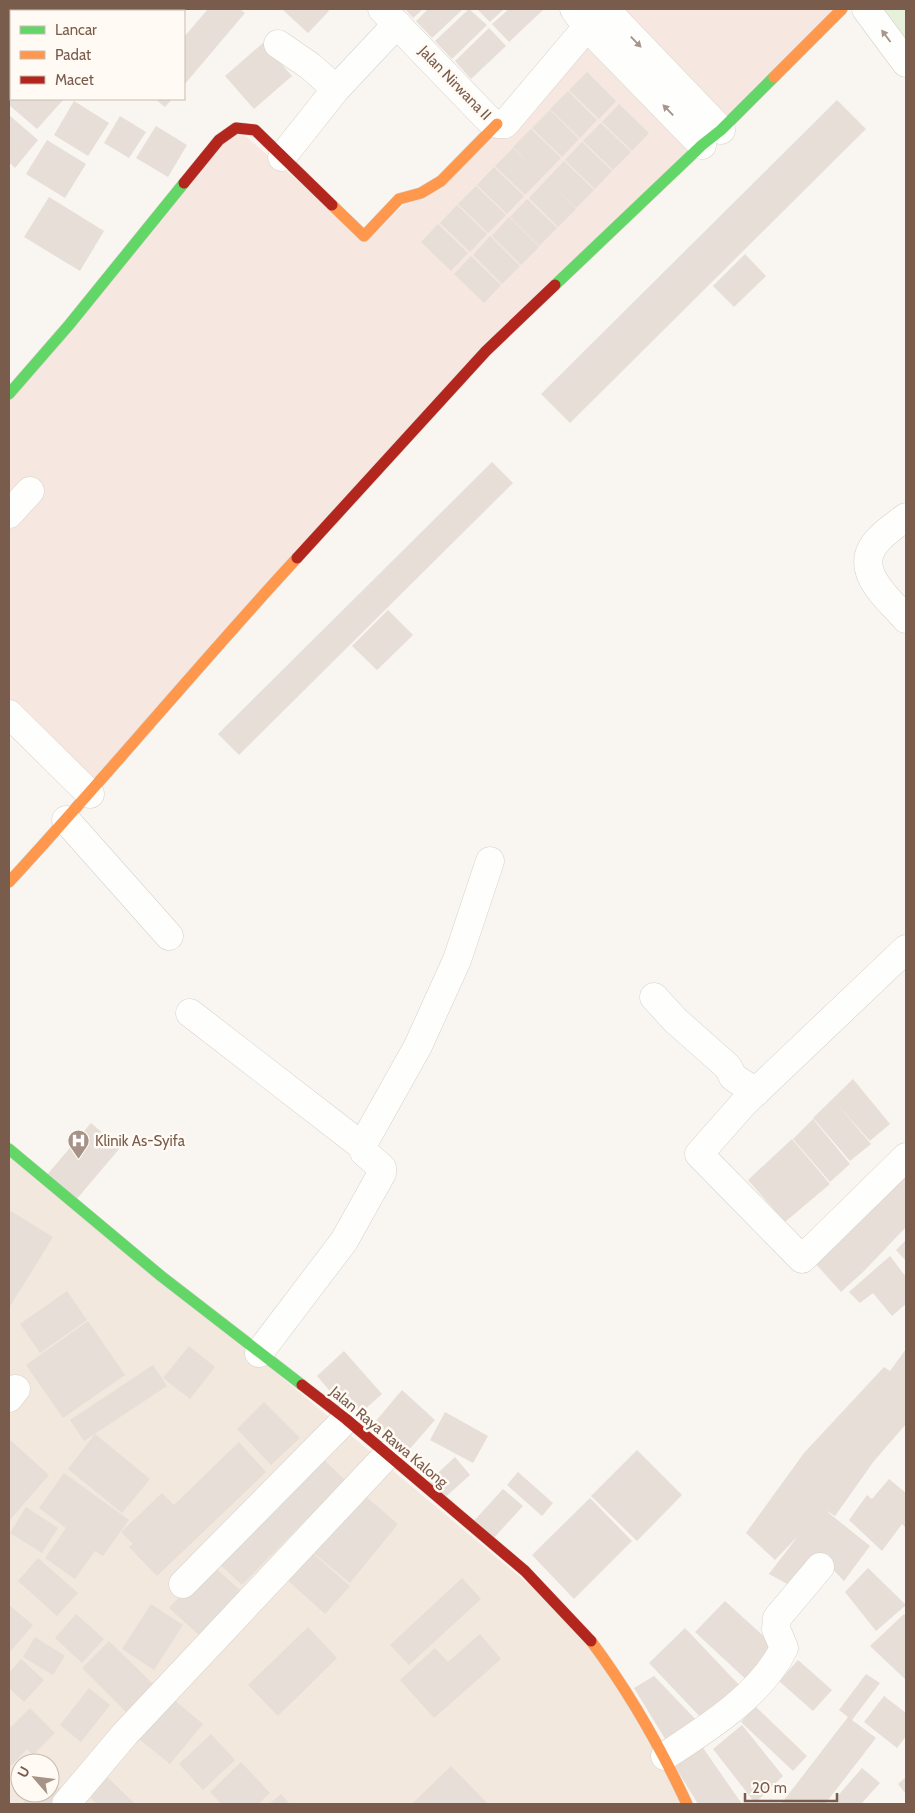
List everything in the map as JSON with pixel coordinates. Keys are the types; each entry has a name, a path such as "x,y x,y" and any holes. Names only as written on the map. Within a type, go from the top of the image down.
{"street":[{"path":"9,882 90,794 236,624 486,351 712,138 842,9"},
{"path":"866,9 906,63"},
{"path":"595,13 712,138"},
{"name":"Jalan Nirwana II","path":"389,16 489,120 497,124 505,124 595,13"},
{"path":"282,157 336,89 389,16"},
{"path":"278,44 336,89"},
{"path":"9,394 70,325 219,140 236,128 255,130 360,234 367,236 399,199 421,193 441,181 497,124"},
{"path":"9,514 30,491"},
{"path":"902,530 879,539 872,549 868,561 869,576 906,619"},
{"path":"9,714 90,794"},
{"path":"66,820 169,936"},
{"path":"362,1146 418,1046 457,960 490,861"},
{"path":"906,949 756,1092 699,1154 802,1259 906,1157"},
{"path":"654,997 675,1020 728,1067 734,1076 756,1092"},
{"path":"190,1012 362,1146 364,1152 382,1168 382,1173 344,1241 259,1353"},
{"name":"Jalan Raya Rawa Kalong","path":"9,1149 161,1276 346,1419 525,1571 582,1629 623,1684 665,1756 686,1804"},
{"path":"183,1584 346,1419"},
{"path":"66,1804 125,1734 387,1455"},
{"path":"665,1756 695,1736 749,1694 776,1664 784,1648 776,1629 777,1618 820,1567"}],"shaded area":[{"path":"607,9 842,9 721,130"},
{"path":"587,27 702,145 486,351 90,794 9,714 9,394 236,128 360,234 441,181"},
{"path":"9,1149 582,1629 687,1804 9,1804"}],"green space":[{"path":"866,9 906,9 906,63"}],"building":[{"path":"109,9 110,10 82,10"},
{"path":"115,9 175,10 116,10"},
{"path":"208,9 240,9 245,13 185,84 185,36"},
{"path":"284,9 327,9 329,11 308,33"},
{"path":"405,9 423,9 413,18"},
{"path":"428,9 463,9 432,38 416,21"},
{"path":"469,9 487,25 452,59 435,41"},
{"path":"477,9 504,9 490,22"},
{"path":"509,9 544,9 509,42 492,24"},
{"path":"489,28 506,46 471,79 455,61"},
{"path":"263,43 292,76 254,109 225,76"},
{"path":"587,72 616,101 599,119 569,90"},
{"path":"10,84 10,100 63,100 37,129 9,105"},
{"path":"568,91 597,120 580,138 550,109"},
{"path":"156,100 171,100 165,107"},
{"path":"837,100 866,129 570,423 541,394"},
{"path":"74,101 109,123 88,156 54,135"},
{"path":"619,104 649,133 632,151 602,122"},
{"path":"550,110 579,139 562,157 532,128"},
{"path":"9,115 38,140 15,168 9,162"},
{"path":"120,116 146,132 129,158 104,143"},
{"path":"601,123 631,152 613,170 583,141"},
{"path":"156,126 187,145 168,177 136,158"},
{"path":"531,129 561,158 525,195 495,166 513,148 537,171 513,147"},
{"path":"47,140 86,164 65,198 26,174"},
{"path":"582,142 612,171 595,189 565,160"},
{"path":"564,161 594,190 576,208 552,185 576,209 558,227 529,198"},
{"path":"494,167 524,196 507,214 477,185"},
{"path":"476,186 506,215 488,233 458,204"},
{"path":"49,197 104,231 80,271 24,237"},
{"path":"527,199 557,228 539,246 510,217"},
{"path":"457,205 487,234 470,252 440,223"},
{"path":"509,217 539,247 521,265 492,236"},
{"path":"438,224 468,253 451,271 421,242"},
{"path":"490,236 520,266 502,284 473,255"},
{"path":"745,254 766,276 734,307 713,286"},
{"path":"471,256 501,285 484,303 454,274"},
{"path":"492,462 513,483 239,755 218,734"},
{"path":"388,610 413,635 377,670 352,646"},
{"path":"853,1079 890,1124 870,1141 837,1104 871,1144 850,1161 813,1118"},
{"path":"813,1119 850,1164 830,1182 793,1139"},
{"path":"91,1123 120,1148 75,1201 46,1176"},
{"path":"792,1139 830,1184 785,1222 748,1180"},
{"path":"906,1176 906,1227 841,1292 814,1262"},
{"path":"9,1210 53,1237 9,1308"},
{"path":"906,1240 906,1261 896,1250"},
{"path":"890,1256 906,1277 906,1304 892,1316 873,1293 860,1303 849,1292"},
{"path":"67,1291 87,1320 40,1353 20,1324"},
{"path":"88,1321 125,1375 63,1418 26,1365"},
{"path":"189,1346 215,1367 190,1399 163,1378"},
{"path":"906,1349 906,1424 874,1461 835,1516 825,1510 870,1546 844,1581 822,1558 793,1587 769,1574 798,1536 775,1560 746,1533 804,1453 884,1367 890,1371"},
{"path":"344,1351 382,1394 354,1419 317,1376"},
{"path":"153,1365 167,1386 84,1441 70,1420"},
{"path":"402,1390 435,1420 408,1451 375,1422"},
{"path":"264,1402 300,1438 271,1465 237,1429"},
{"path":"445,1412 488,1436 473,1463 430,1440"},
{"path":"95,1434 150,1479 122,1513 68,1469"},
{"path":"9,1439 49,1475 9,1521"},
{"path":"239,1442 266,1472 157,1576 129,1547 133,1544 121,1532 162,1493 174,1505"},
{"path":"637,1450 682,1495 637,1541 591,1496"},
{"path":"317,1453 345,1480 242,1585 213,1558"},
{"path":"455,1457 470,1475 442,1500 427,1483"},
{"path":"518,1472 553,1503 542,1516 507,1485"},
{"path":"64,1473 129,1520 103,1556 95,1551 75,1579 45,1558 66,1528 39,1508"},
{"path":"889,1479 906,1493 906,1528 902,1524 882,1551 849,1520 867,1495 872,1499"},
{"path":"503,1489 523,1506 492,1540 472,1523"},
{"path":"358,1490 398,1524 350,1583 309,1549"},
{"path":"590,1498 632,1541 574,1599 532,1555"},
{"path":"26,1507 58,1528 42,1553 10,1533"},
{"path":"309,1550 350,1586 325,1614 284,1577"},
{"path":"38,1558 78,1593 57,1616 18,1581"},
{"path":"210,1563 241,1591 200,1636 169,1608"},
{"path":"868,1568 906,1605 876,1631 845,1592"},
{"path":"462,1578 481,1599 409,1665 390,1645"},
{"path":"725,1601 782,1653 752,1685 695,1632"},
{"path":"151,1604 183,1625 154,1670 122,1649"},
{"path":"9,1605 33,1625 10,1652 9,1651"},
{"path":"76,1614 104,1639 82,1663 55,1638"},
{"path":"904,1614 906,1616 906,1680 870,1646"},
{"path":"308,1627 337,1658 278,1716 248,1685"},
{"path":"685,1628 741,1687 705,1722 649,1663"},
{"path":"480,1634 501,1659 434,1718 400,1680 435,1648 448,1662"},
{"path":"35,1637 65,1656 53,1675 23,1657"},
{"path":"109,1641 153,1684 126,1712 82,1668"},
{"path":"21,1659 44,1680 24,1702 9,1688 9,1673"},
{"path":"798,1660 832,1690 813,1711 779,1681"},
{"path":"866,1674 880,1683 852,1720 876,1738 825,1804 781,1804 848,1717 839,1710"},
{"path":"654,1676 701,1725 667,1742 634,1688"},
{"path":"89,1688 110,1705 81,1742 60,1725"},
{"path":"167,1694 203,1724 170,1764 134,1735"},
{"path":"884,1696 906,1713 906,1736 897,1748 864,1722"},
{"path":"755,1706 807,1756 793,1771 741,1722"},
{"path":"30,1708 55,1733 35,1753 31,1753 27,1749 23,1753 10,1753 9,1768 9,1729"},
{"path":"742,1725 783,1776 755,1803 713,1749"},
{"path":"211,1734 235,1760 203,1790 179,1764"},
{"path":"701,1745 742,1804 698,1804 671,1760"},
{"path":"241,1762 270,1793 258,1804 222,1804 210,1792"},
{"path":"451,1766 488,1804 412,1804"},
{"path":"862,1768 880,1783 861,1804 840,1804 835,1799"},
{"path":"100,1770 135,1804 97,1804 81,1789"},
{"path":"906,1777 906,1794 898,1784"},
{"path":"60,1788 65,1792 60,1798"},
{"path":"281,1794 290,1804 269,1804"},
{"path":"23,1803 56,1803 55,1804"}],"traffic: fast":[{"path":"555,285 702,145 721,130 774,77"},
{"path":"9,394 69,325 184,183"},
{"path":"9,1149 161,1276 302,1385"}],"traffic: slow":[{"path":"774,77 842,9"},
{"path":"332,205 364,236 399,199 421,193 441,181 497,124"},
{"path":"9,882 297,558"},
{"path":"591,1641 643,1720 687,1804"}],"traffic: jam":[{"path":"184,183 219,140 236,128 255,130 332,205"},
{"path":"297,558 486,351 555,285"},
{"path":"302,1385 346,1419 525,1571 591,1641"}],"place":[{"name":"Klinik As-Syifa","path":"79,1160"}]}
